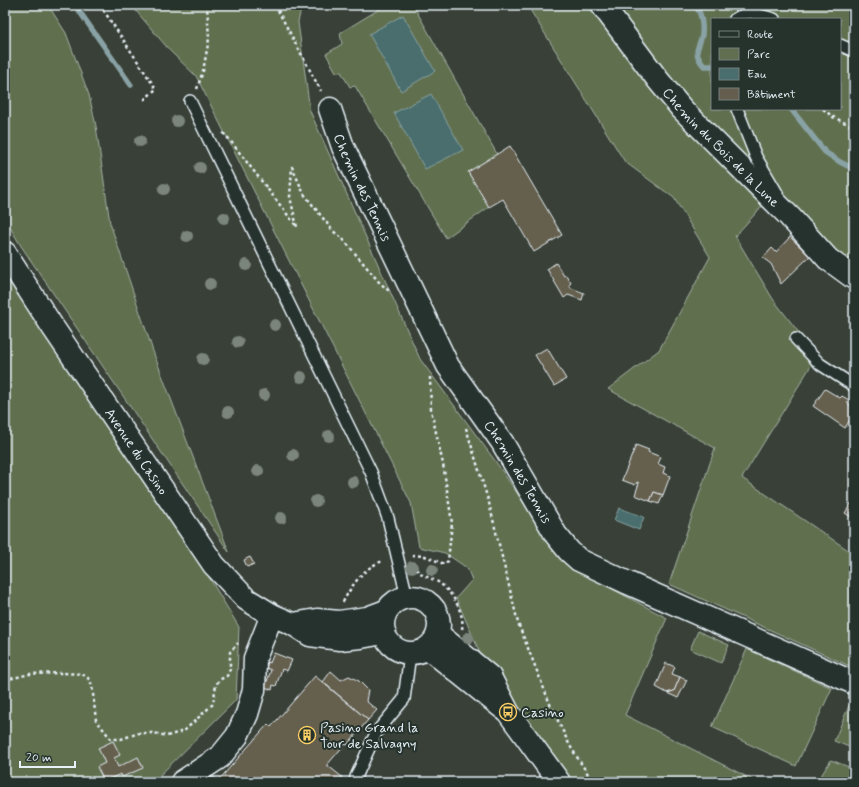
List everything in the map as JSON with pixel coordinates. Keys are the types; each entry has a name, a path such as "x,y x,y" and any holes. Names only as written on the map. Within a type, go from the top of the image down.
{"street":[{"name":"Chemin du Bois de la Lune","path":"602,5 658,80 682,109 790,217 828,259 854,278"},
{"name":"Chemin des Tennis","path":"330,109 343,146 448,366 502,442 556,535 569,551 579,560 628,583 854,683"},
{"name":"Avenue du Casino","path":"5,253 52,326 214,565 246,599 272,615 293,624 310,635 340,638 361,637 384,633"},
{"path":"293,624 317,620 339,622 367,618 386,611 395,602 407,597 415,597 423,599 435,610 439,626 425,645 401,652 387,641 384,633 382,626 386,611"},
{"path":"182,782 220,757 237,736 247,714 254,690 255,658 272,615"},
{"path":"425,645 490,677 508,712 558,780"}],"lane":[{"path":"737,18 749,12 770,18"},
{"path":"841,45 854,51"},
{"path":"191,103 371,472 388,518 401,578 407,597"},
{"path":"737,110 756,157 790,217"},
{"path":"796,339 820,364 854,386"},
{"path":"355,782 376,733 404,699 425,645"}],"path":[{"path":"100,5 156,89 145,99 146,103"},
{"path":"191,103 203,71 209,39 207,5"},
{"path":"275,5 330,109"},
{"path":"824,110 834,117 854,127"},
{"path":"218,129 229,139 297,227 290,197 292,167 304,194 333,231 343,239 379,282 390,292"},
{"path":"407,556 417,554 444,564 448,561 452,523 443,464 431,410"},
{"path":"466,427 488,503 518,623 550,704 570,746 593,782"},
{"path":"341,608 351,586 362,574 378,562 388,559"},
{"path":"415,567 419,572 439,583 451,595 460,610 463,626 462,634"},
{"path":"5,680 30,674 82,674 88,678 92,684 96,720 111,739 121,740 139,733 154,733 167,736 184,732 213,704 216,685 219,680 227,676 230,669 230,652 240,642"}],"green space":[{"path":"5,5 48,5 66,33 89,95 96,126 110,223 154,354 229,552 21,246 5,219"},
{"path":"131,5 302,5 298,22 310,111 420,359 496,462 565,564 667,618 625,715 757,782 571,782 483,660 456,598 472,580 467,568 445,553 419,547 411,503 196,76 171,52"},
{"path":"386,5 413,5 497,154 468,172 489,207 446,238 355,86 350,87 341,72 336,72 326,54 342,44 340,33"},
{"path":"527,5 854,5 854,268 835,255 777,190 735,236 773,299 817,356 742,478 854,554 854,668 669,584 715,448 608,389 659,350 710,257 674,198 625,162"},
{"path":"5,272 204,569 239,627 236,700 153,782 5,782"},
{"path":"698,631 729,645 721,663 690,649"},
{"path":"747,649 832,688 796,766 712,727"},
{"path":"854,694 854,749 834,741"},
{"path":"831,760 854,769 854,782 817,782"}],"water":[{"path":"403,15 435,71 401,91 369,34"},
{"path":"431,94 463,150 425,169 394,113"},
{"path":"619,508 644,517 639,530 614,520"}],"building":[{"path":"510,146 562,235 534,252 503,199 489,207 468,172"},
{"path":"790,237 810,256 781,284 771,264 763,258 772,248 776,252"},
{"path":"556,263 564,276 566,275 571,283 569,285 571,288 584,293 582,300 568,295 564,298 547,269"},
{"path":"547,348 566,379 554,386 535,355"},
{"path":"825,389 840,398 842,396 849,400 847,403 854,408 854,413 845,428 813,406"},
{"path":"636,445 661,457 658,464 665,467 663,473 670,476 663,495 654,492 650,501 635,495 639,483 637,482 635,485 622,480"},
{"path":"654,492 663,495 659,504 650,501"},
{"path":"854,499 854,519 845,513"},
{"path":"250,557 254,564 247,567 244,560"},
{"path":"274,653 292,660 287,671 282,669 276,686 273,685 272,690 265,687 271,670 266,668"},
{"path":"666,663 675,667 672,674 680,677 674,691 667,693 656,687"},
{"path":"331,671 341,680 349,676 359,681 368,690 366,701 377,710 368,720 323,682"},
{"name":"Pasino Grand la Tour de Salvagny","path":"315,676 368,720 347,745 345,744 327,765 342,777 338,782 205,782 211,775 218,781 268,724 271,727"},
{"path":"680,677 687,680 678,698 667,693 674,691"},
{"path":"113,741 120,755 114,758 118,767 138,757 143,768 122,777 121,774 104,781 97,767 105,763 98,748"}],"waterway":[{"path":"75,5 131,85"},
{"path":"694,5 699,11 702,23 702,35 697,51 698,55 704,66 711,66"},
{"path":"792,110 825,152 854,169"}],"place":[{"name":"Casino","path":"508,712"},
{"name":"Pasino Grand la Tour de Salvagny","path":"307,735"}]}
